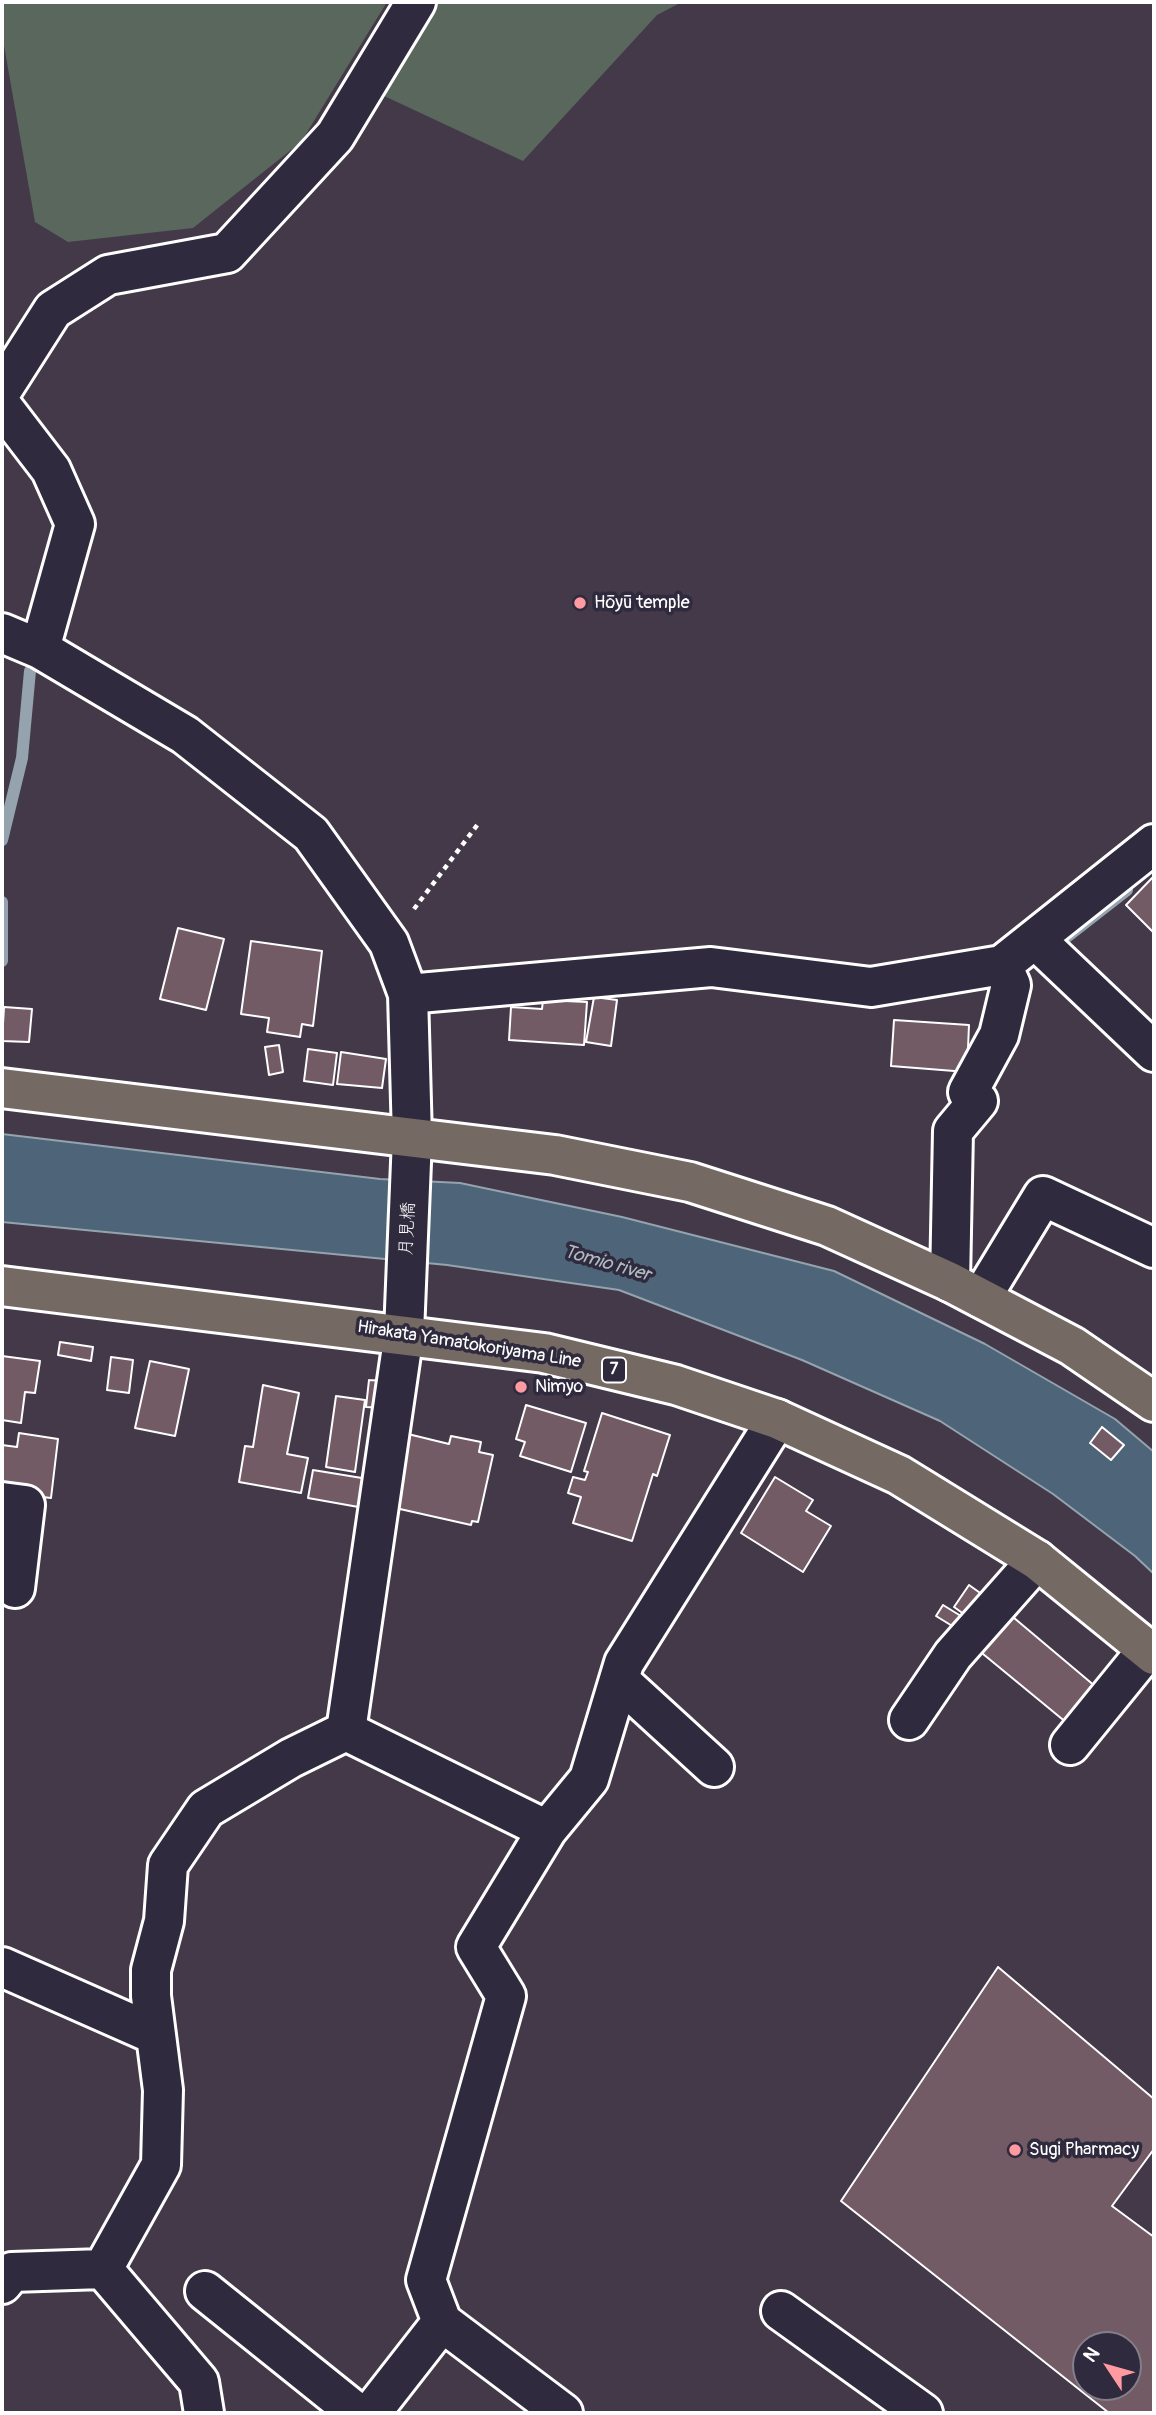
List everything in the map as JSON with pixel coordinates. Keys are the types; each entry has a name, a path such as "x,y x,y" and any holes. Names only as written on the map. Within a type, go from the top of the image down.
{"main road":[{"path":"2,1088 412,1148 555,1155 690,1182 827,1226 966,1290 1072,1346 1154,1402"},
{"name":"Hirakata Yamatokoriyama Line","path":"2,1286 404,1316 676,1385 777,1419 899,1475 1037,1560 1151,1652"}],"street":[{"path":"2,390 53,310 108,275 227,253 335,136 416,2"},
{"path":"2,406 51,470 75,524 40,649"},
{"name":"月見橋","path":"2,633 40,649 185,735 312,834 389,943 408,995 412,1148 404,1316 346,1731"},
{"path":"408,995 711,967 871,987 1002,965 1154,845"},
{"path":"1035,939 1154,1052"},
{"path":"966,1290 953,1131 978,1101 968,1092 999,1035 1011,985 1002,965"},
{"path":"966,1290 1043,1196 1154,1248"},
{"path":"563,2413 442,2322 426,2280 506,1996 477,1947 547,1830 589,1779 624,1663 777,1419"},
{"path":"2,1502 25,1505 15,1588"},
{"path":"909,1720 953,1655 967,1644 1037,1560"},
{"path":"1070,1745 1151,1652"},
{"path":"619,1680 714,1767"},
{"path":"103,2269 161,2165 163,2090 151,1970 164,1921 168,1866 206,1810 291,1758 346,1731 547,1830"},
{"path":"2,1967 156,2035"},
{"path":"2,2284 12,2272 103,2269"},
{"path":"103,2269 199,2382 204,2413"},
{"path":"205,2291 357,2413"},
{"path":"781,2311 923,2413"},
{"path":"371,2413 442,2322"}],"path":[{"path":"389,943 478,824"}],"green space":[{"path":"2,2 387,2 301,142 193,228 68,242 35,222 2,34"},
{"path":"434,2 682,2 657,15 523,161 380,94"}],"water":[{"name":"Tomio river","path":"2,1134 380,1179 460,1183 622,1217 834,1271 985,1344 1115,1419 1154,1452 1154,1574 1135,1556 1053,1494 940,1421 802,1360 619,1290 447,1265 2,1222"}],"building":[{"path":"1154,876 1154,933 1126,905"},
{"path":"178,928 224,939 206,1010 160,999"},
{"path":"251,941 322,951 313,1026 302,1024 300,1037 267,1032 269,1018 241,1014"},
{"path":"594,997 617,1000 611,1046 586,1042"},
{"path":"543,1000 587,1002 584,1045 509,1040 511,1007 542,1009"},
{"path":"4,1007 32,1009 29,1042 2,1041"},
{"path":"894,1020 969,1025 967,1072 891,1066"},
{"path":"279,1045 283,1072 269,1075 265,1047"},
{"path":"308,1049 337,1053 333,1085 304,1081"},
{"path":"341,1052 386,1059 382,1088 337,1084"},
{"path":"60,1342 93,1347 91,1361 58,1355"},
{"path":"2,1356 40,1361 35,1393 25,1392 21,1423 2,1420"},
{"path":"111,1357 133,1360 129,1393 107,1390"},
{"path":"150,1361 189,1369 175,1436 135,1428"},
{"path":"369,1380 386,1381 384,1408 366,1407"},
{"path":"263,1385 299,1393 287,1454 308,1458 301,1493 239,1482 245,1446 253,1447"},
{"path":"336,1396 365,1400 355,1472 326,1467"},
{"path":"526,1405 586,1423 571,1472 520,1456 525,1442 516,1439"},
{"path":"602,1413 670,1435 657,1476 653,1474 632,1541 573,1523 581,1497 568,1493 573,1477 585,1480 588,1472 584,1471"},
{"path":"1102,1427 1124,1445 1111,1460 1090,1443"},
{"path":"19,1433 58,1439 51,1498 2,1492 2,1445 17,1447"},
{"path":"408,1434 449,1444 451,1436 481,1442 479,1452 493,1455 478,1522 472,1521 471,1525 391,1507"},
{"path":"313,1470 368,1479 364,1508 308,1498"},
{"path":"775,1477 813,1500 806,1511 831,1526 803,1572 741,1533"},
{"path":"969,1585 983,1595 968,1617 954,1607"},
{"path":"943,1605 969,1621 962,1632 936,1616"},
{"path":"1007,1612 1102,1692 1073,1728 977,1649"},
{"name":"Sugi Pharmacy","path":"998,1967 1154,2099 1154,2413 1109,2413 1094,2401 1142,2401 1142,2331 1072,2331 1072,2384 841,2201"},
{"path":"1154,2149 1154,2237 1112,2206"}],"waterway":[{"path":"2,840 22,758 30,671"},
{"path":"1050,950 1127,890"},
{"path":"2,902 2,961"}],"place":[{"name":"Hōyū temple","path":"580,603"},
{"name":"Nimyo","path":"521,1387"},
{"name":"Sugi Pharmacy","path":"1015,2150"}]}
